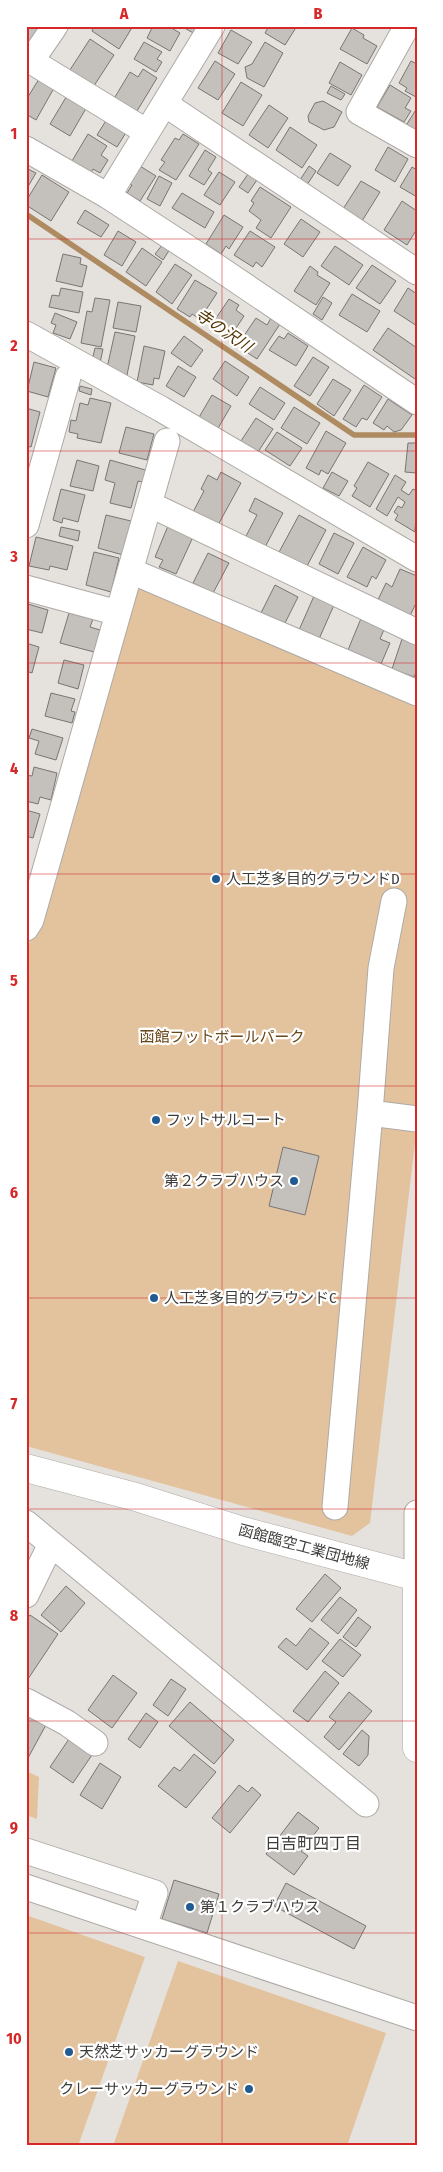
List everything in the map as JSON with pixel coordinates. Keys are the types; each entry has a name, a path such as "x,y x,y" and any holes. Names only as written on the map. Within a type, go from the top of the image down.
{"main road":[{"name":"函館臨空工業団地線","path":"26,1468 136,1498 243,1531 417,1577"},
{"path":"417,1577 417,1748"}],"street":[{"path":"55,26 28,60 147,132"},
{"path":"108,196 212,26"},
{"path":"406,26 359,112 417,145"},
{"path":"165,104 417,272"},
{"path":"26,149 108,196 417,402"},
{"path":"26,334 161,409 417,559"},
{"path":"26,525 68,377"},
{"path":"26,928 31,920 167,441"},
{"path":"149,504 417,632"},
{"path":"131,571 162,582 417,693"},
{"path":"26,588 118,613"},
{"path":"335,1507 381,968 394,901"},
{"path":"370,1113 417,1119"},
{"path":"417,1512 417,1577"},
{"path":"26,1523 366,1804"},
{"path":"26,1595 50,1544"},
{"path":"26,1701 66,1723 95,1743"},
{"path":"26,1850 155,1893 144,1926"},
{"path":"26,1887 417,2018"}],"green space":[{"name":"函館フットボールパーク","path":"139,580 417,700 417,1126 370,1523 352,1536 26,1446 26,949 39,924"},
{"path":"26,1771 39,1777 37,1819 26,1815"},
{"name":"天然芝サッカーグラウンド","path":"26,1915 145,1957 78,2146 26,2146"},
{"name":"クレーサッカーグラウンド","path":"178,1961 386,2033 347,2146 113,2146"}],"building":[{"path":"26,26 45,26 35,43 30,40 26,46"},
{"path":"94,26 133,26 119,49 92,31"},
{"path":"153,26 168,26 180,33 170,51 147,38"},
{"path":"181,26 199,26 195,34"},
{"path":"269,26 297,26 285,45 265,33"},
{"path":"352,28 364,35 363,38 377,46 367,64 340,49"},
{"path":"231,30 252,42 238,64 218,53"},
{"path":"90,39 114,55 90,92 66,76"},
{"path":"144,42 162,52 157,59 162,62 156,72 134,59"},
{"path":"265,42 283,53 264,87 247,78 245,67 252,64"},
{"path":"215,61 235,74 218,100 198,88"},
{"path":"411,61 417,64 416,97 405,91 407,88 399,83"},
{"path":"340,62 362,75 351,95 329,83"},
{"path":"143,69 157,78 134,116 112,102 130,72 138,77"},
{"path":"39,79 54,88 36,120 26,114 26,100"},
{"path":"241,82 262,95 243,126 222,113"},
{"path":"390,85 411,98 405,108 411,111 404,122 377,107"},
{"path":"331,86 345,94 341,100 327,93"},
{"path":"68,94 88,105 70,136 50,124"},
{"path":"323,101 342,112 334,127 324,130 309,122 308,116 315,103"},
{"path":"269,105 288,118 268,148 249,135"},
{"path":"417,108 417,134 405,127"},
{"path":"107,119 127,131 117,147 97,135"},
{"path":"290,127 317,145 302,168 276,150"},
{"path":"88,134 107,146 101,155 108,160 100,173 93,169 91,173 72,161"},
{"path":"183,134 199,144 176,180 159,170 165,162 161,160 175,138 179,140"},
{"path":"388,147 408,159 395,182 375,170"},
{"path":"205,150 216,157 208,170 212,173 204,185 189,176"},
{"path":"330,153 351,166 338,186 317,173"},
{"path":"140,166 156,176 140,201 127,193 132,185 129,184"},
{"path":"309,166 316,171 307,185 300,180"},
{"path":"412,167 417,170 417,197 400,187"},
{"path":"26,168 36,173 26,190"},
{"path":"219,172 235,182 220,205 204,195"},
{"path":"248,174 257,180 248,193 239,187"},
{"path":"42,175 69,192 51,221 26,205 26,201"},
{"path":"159,176 172,183 160,206 147,199"},
{"path":"361,181 380,192 362,221 343,209"},
{"path":"260,187 291,207 271,238 256,228 261,220 249,211 254,203 251,201"},
{"path":"182,193 214,212 205,228 172,208"},
{"path":"402,201 417,211 417,229 407,245 384,230"},
{"path":"85,210 109,225 101,237 77,223"},
{"path":"224,215 243,227 229,249 226,246 221,254 206,244"},
{"path":"301,219 320,232 303,257 284,244"},
{"path":"118,231 136,242 122,266 104,255"},
{"path":"250,231 275,247 262,267 256,262 253,267 234,255"},
{"path":"163,244 170,249 163,260 155,254"},
{"path":"335,246 363,265 349,285 321,266"},
{"path":"142,248 162,262 146,286 126,272"},
{"path":"63,254 81,258 80,264 87,266 82,287 56,281"},
{"path":"175,264 192,275 172,304 156,292"},
{"path":"372,265 396,281 380,304 356,288"},
{"path":"310,266 318,272 317,275 330,283 316,305 294,291"},
{"path":"195,280 217,293 200,319 192,314 190,317 177,309"},
{"path":"61,288 83,292 79,313 49,307 52,295 59,296"},
{"path":"408,288 417,294 417,326 394,311"},
{"path":"352,294 380,311 367,332 339,315"},
{"path":"323,297 332,303 322,320 313,314"},
{"path":"95,298 110,300 101,347 81,343 87,311 92,312"},
{"path":"229,299 239,305 236,310 244,316 229,339 210,327"},
{"path":"118,302 141,306 136,332 113,328"},
{"path":"55,313 77,322 70,339 53,333 56,325 51,323"},
{"path":"256,318 267,325 271,318 280,324 257,359 237,346"},
{"path":"388,328 417,348 417,376 415,379 373,350"},
{"path":"115,332 135,336 126,380 107,368"},
{"path":"288,333 308,346 296,366 269,350 279,336 284,339"},
{"path":"184,336 203,350 191,367 171,353"},
{"path":"144,346 165,351 159,379 154,378 153,385 137,382"},
{"path":"95,348 103,349 100,363 92,361"},
{"path":"313,357 329,367 310,396 294,386"},
{"path":"225,361 249,377 237,396 213,379"},
{"path":"34,362 56,368 48,397 27,391"},
{"path":"178,366 196,377 184,397 166,386"},
{"path":"333,379 351,390 334,416 317,404"},
{"path":"364,385 382,397 367,420 362,418 356,427 343,419"},
{"path":"80,386 92,389 91,395 79,391"},
{"path":"260,387 285,403 274,420 249,404"},
{"path":"212,395 231,406 217,430 198,419"},
{"path":"90,398 111,403 101,443 77,438 78,434 69,432 71,420 76,421 80,403 88,405"},
{"path":"388,399 412,415 401,430 394,432 387,426 384,430 373,423"},
{"path":"294,407 320,423 307,444 281,428"},
{"path":"26,408 40,412 31,447 26,446"},
{"path":"256,418 273,429 256,455 239,444"},
{"path":"126,427 154,434 147,460 119,453"},
{"path":"326,431 346,443 328,474 321,470 319,475 306,468"},
{"path":"277,432 302,448 290,466 265,450"},
{"path":"408,443 417,443 417,473 405,472"},
{"path":"77,460 99,466 93,491 70,486"},
{"path":"110,460 149,471 146,483 138,481 131,508 110,503 115,483 105,480"},
{"path":"368,462 389,474 370,507 352,496 357,488 354,486"},
{"path":"221,472 241,483 218,525 193,512 204,491 201,489 208,475 217,480"},
{"path":"332,472 348,481 339,496 323,488"},
{"path":"395,475 406,482 401,490 409,495 413,489 417,491 415,532 395,520 398,515 394,512 398,506 402,508 405,502 398,497 387,516 376,509"},
{"path":"61,489 85,495 78,522 63,518 62,523 53,520"},
{"path":"255,498 283,513 264,549 245,538 257,515 249,511"},
{"path":"106,515 131,521 123,555 98,548"},
{"path":"299,515 326,530 306,568 278,554"},
{"path":"168,526 193,537 176,574 159,567 163,560 155,557"},
{"path":"61,527 80,531 78,541 59,536"},
{"path":"334,533 354,543 338,574 319,564"},
{"path":"36,537 73,546 67,570 50,566 49,570 29,566"},
{"path":"363,547 386,560 376,579 372,576 367,587 347,577"},
{"path":"94,552 119,558 111,592 86,585"},
{"path":"208,553 229,563 213,593 193,583"},
{"path":"400,569 417,576 417,601 409,618 376,604 386,583 392,587"},
{"path":"275,585 298,597 284,625 261,613"},
{"path":"314,596 334,605 319,639 299,630"},
{"path":"28,604 48,610 42,633 26,629"},
{"path":"69,613 93,619 90,627 100,630 94,652 60,643"},
{"path":"362,616 385,627 380,639 390,643 381,664 348,650"},
{"path":"402,639 417,644 417,670 414,677 392,669"},
{"path":"26,643 39,647 32,673 26,671"},
{"path":"64,660 84,665 78,689 58,683"},
{"path":"51,693 75,699 71,711 75,712 72,723 45,716"},
{"path":"32,729 63,738 56,760 35,754 39,741 29,738"},
{"path":"34,767 57,773 51,800 40,797 38,804 26,801 26,775 32,776"},
{"path":"26,810 40,814 33,838 26,836"},
{"name":"第２クラブハウス","path":"283,1147 319,1156 305,1215 269,1206"},
{"path":"325,1574 341,1588 312,1622 296,1609"},
{"path":"66,1586 85,1603 61,1632 41,1615"},
{"path":"340,1597 357,1610 338,1634 321,1620"},
{"path":"30,1615 58,1634 26,1682 26,1620"},
{"path":"358,1617 371,1627 356,1647 343,1637"},
{"path":"310,1628 329,1643 307,1670 278,1647 286,1638 296,1646"},
{"path":"340,1639 361,1655 343,1677 322,1661"},
{"path":"325,1671 339,1683 308,1722 293,1711"},
{"path":"113,1675 137,1693 112,1728 88,1710"},
{"path":"171,1679 186,1689 168,1716 153,1705"},
{"path":"349,1692 372,1711 339,1750 324,1737 336,1722 329,1717"},
{"path":"190,1702 234,1740 214,1764 169,1726"},
{"path":"26,1712 47,1723 28,1758 26,1757"},
{"path":"146,1713 158,1722 140,1748 128,1739"},
{"path":"362,1730 369,1736 368,1755 359,1766 343,1754"},
{"path":"71,1736 94,1752 73,1783 50,1767"},
{"path":"194,1754 216,1772 186,1808 158,1786 174,1767 180,1771"},
{"path":"100,1763 121,1777 102,1809 80,1795"},
{"path":"239,1785 248,1792 252,1787 261,1795 230,1833 212,1818"},
{"path":"298,1812 319,1828 301,1851 308,1856 294,1875 266,1854"},
{"name":"第１クラブハウス","path":"174,1880 219,1894 207,1933 162,1919"},
{"path":"286,1883 366,1926 354,1949 274,1906"}],"waterway":[{"name":"寺の沢川","path":"26,214 354,435 417,435"}],"place":[{"name":"人工芝多目的グラウンドD","path":"216,879"},
{"name":"フットサルコート","path":"156,1120"},
{"name":"第２クラブハウス","path":"294,1181"},
{"name":"人工芝多目的グラウンドC","path":"154,1298"},
{"name":"第１クラブハウス","path":"190,1907"},
{"name":"天然芝サッカーグラウンド","path":"69,2052"},
{"name":"クレーサッカーグラウンド","path":"249,2089"}],"district":[{"name":"日吉町四丁目","path":"313,1843"}]}
